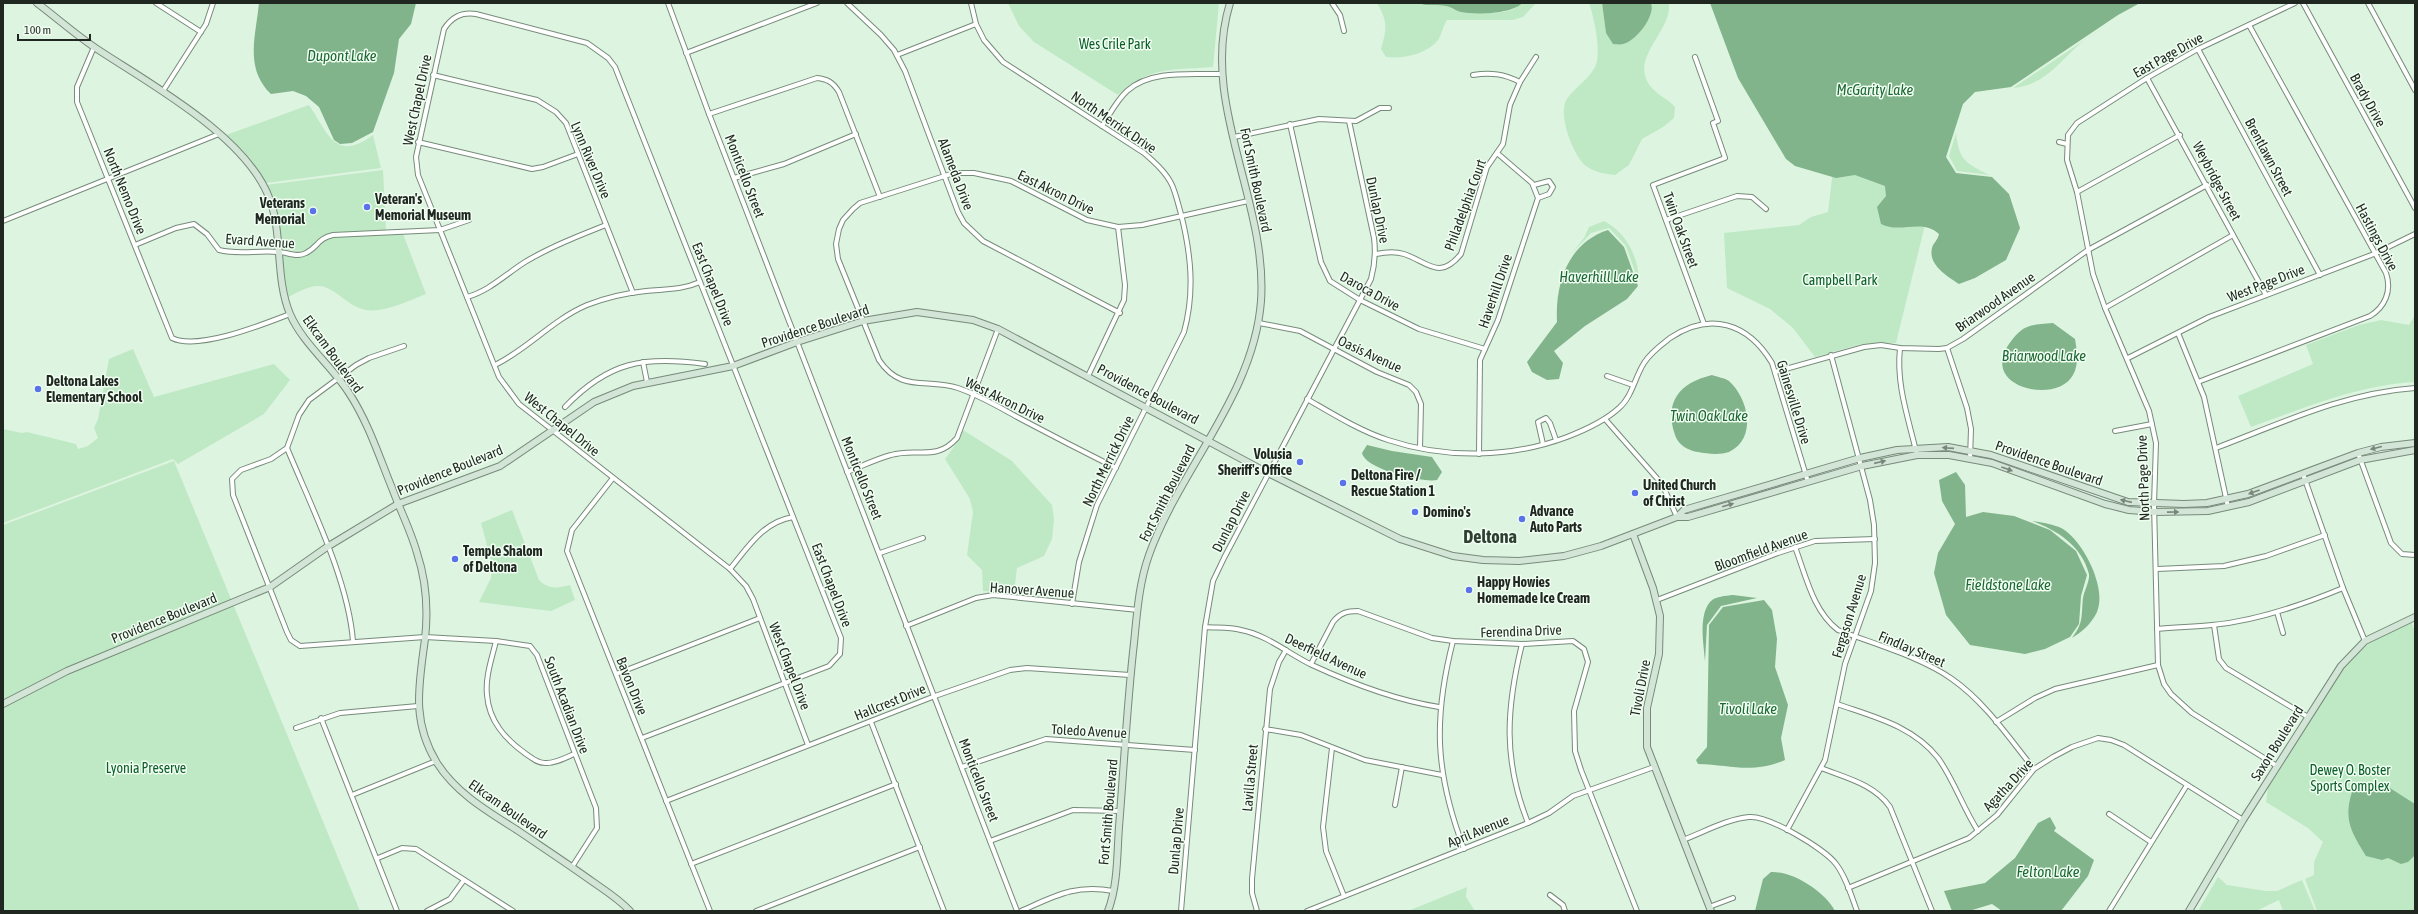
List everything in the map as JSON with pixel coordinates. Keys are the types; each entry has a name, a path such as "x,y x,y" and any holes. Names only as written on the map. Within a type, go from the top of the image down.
{"main road":[{"name":"Elkcam Boulevard","path":"37,3 94,47 164,91 220,134 246,162 259,179 270,199 279,252 282,285 290,314 300,330 348,391 368,427 418,554 426,601 425,637 418,680 418,706 420,720 436,761 454,785 475,802 572,867 620,901 630,911"},
{"name":"Fort Smith Boulevard","path":"1108,911 1113,891 1121,811 1130,675 1138,610 1149,556 1208,439 1237,386 1255,340 1259,323 1261,272 1223,74 1222,49 1230,3"},
{"name":"Providence Boulevard","path":"3,704 67,671 270,587 327,548 398,504 500,466 552,428 594,402 633,386 647,382 733,366 797,342 863,321 917,312 973,320 998,329 1268,472 1400,539 1453,556 1483,560 1542,560 1576,554 1676,517 1684,510 1860,458 1915,448 1948,447 1991,455 2128,502 2154,504 2207,503 2227,499 2248,494 2358,453 2381,447 2415,443"},
{"name":"Providence Boulevard","path":"1676,517 1688,517 1862,466 1917,455 1949,455 1992,463 2105,504 2129,510 2155,512 2208,511 2249,502 2360,460 2415,450"},
{"name":"Tivoli Drive","path":"1633,534 1657,600 1661,635 1659,654 1647,708 1647,747 1710,909"},
{"name":"Saxon Boulevard","path":"2189,911 2243,820 2341,666 2365,641 2415,617"}],"street":[{"path":"156,3 201,32"},
{"path":"164,91 201,32 213,3"},
{"path":"668,3 686,53 817,3"},
{"name":"Alameda Drive","path":"847,3 881,35 897,56 905,71 944,175 964,222 983,241 1120,313"},
{"name":"North Merrick Drive","path":"972,3 976,24 984,40 1003,62 1144,153 1160,168 1172,184 1181,216 1191,268 1190,311 1184,332 1097,506 1086,535 1077,569 1072,604"},
{"path":"1332,3 1340,15 1344,31"},
{"name":"East Page Drive","path":"2067,144 2068,135 2077,123 2147,78 2198,49 2296,3"},
{"name":"Brady Drive","path":"2303,3 2415,208"},
{"path":"2368,3 2415,90"},
{"name":"East Chapel Drive","path":"456,16 468,13 476,14 587,43 608,58 615,67 841,638 840,654 827,667 786,683"},
{"name":"West Chapel Drive","path":"456,16 450,20 444,29 433,75 418,142 416,157 418,175 499,377 515,401 552,428 582,455 730,569 746,586 786,683 808,745"},
{"path":"897,56 976,24"},
{"name":"Hastings Drive","path":"2198,382 2326,334 2377,312 2386,300 2388,288 2386,273 2374,254 2249,25"},
{"name":"North Nemo Drive","path":"94,47 77,88 77,102 172,338 189,342 233,334 256,328 290,314"},
{"name":"Brentlawn Street","path":"2198,49 2320,275"},
{"name":"Monticello Street","path":"686,53 1017,911"},
{"name":"Philadelphia Court","path":"1376,254 1404,253 1429,267 1448,267 1460,254 1487,167 1503,144 1510,105 1520,82 1536,57"},
{"name":"Twin Oak Street","path":"1695,57 1718,121 1713,123 1726,158 1653,185 1704,324"},
{"path":"1473,76 1483,73 1504,74 1520,82"},
{"path":"1102,126 1124,94 1140,82 1163,76 1223,74"},
{"name":"Lynn River Drive","path":"433,75 546,104 566,123 633,293"},
{"path":"709,114 817,78 826,79 834,85 839,92 880,197"},
{"name":"Weybridge Street","path":"2147,78 2180,135 2266,295"},
{"path":"1234,137 1319,119 1356,121 1380,108 1389,108"},
{"name":"Dunlap Drive","path":"1181,911 1205,627 1214,581 1268,472 1371,279 1376,254 1348,121"},
{"name":"Daroca Drive","path":"1290,124 1324,274 1337,287 1419,329 1484,349"},
{"path":"3,221 220,134"},
{"path":"734,178 784,164 856,134"},
{"path":"2077,192 2180,135"},
{"path":"418,142 532,169 543,167 578,154"},
{"path":"2059,142 2067,144"},
{"name":"North Page Drive","path":"2067,144 2068,160 2077,192 2088,250 2106,308 2149,411 2156,443 2154,504 2157,569 2158,665 2164,684 2180,704 2277,766"},
{"path":"1497,153 1534,185 1538,198 1549,194 1553,187 1548,181 1534,185"},
{"name":"East Akron Drive","path":"880,197 944,175 974,173 993,175 1011,181 1086,220 1118,227 1142,226 1248,201"},
{"name":"Briarwood Avenue","path":"1775,372 1831,355 1881,344 1900,348 1947,348 1963,339 2088,250 2207,185"},
{"path":"1666,220 1737,196 1752,197 1760,201 1766,209"},
{"name":"West Akron Drive","path":"880,197 860,203 853,209 843,220 836,244 838,259 879,360 885,370 896,378 907,383 945,385 974,394 1116,468"},
{"name":"Haverhill Drive","path":"1479,454 1478,369 1484,349 1498,320 1538,198"},
{"name":"Evard Avenue","path":"135,245 176,228 194,224 207,234 219,250 232,253 279,252 290,255 305,254 324,237 333,235 440,230 469,220"},
{"path":"467,297 488,288 526,262 554,246 606,225"},
{"path":"1088,376 1120,313 1124,300 1124,285 1118,227"},
{"name":"West Page Drive","path":"2128,358 2209,317 2374,254 2415,234"},
{"path":"2106,308 2233,235"},
{"path":"495,365 512,357 540,332 562,318 586,306 633,293 686,288 700,282"},
{"name":"Oasis Avenue","path":"1259,323 1300,331 1378,372 1410,384 1416,392 1421,404 1420,448"},
{"name":"Gainesville Drive","path":"1307,399 1388,440 1420,448 1452,453 1479,454 1543,444 1605,419 1620,407 1644,362 1660,346 1683,330 1704,324 1714,323 1743,331 1763,349 1775,372 1808,482"},
{"path":"848,472 892,455 910,452 930,454 944,450 957,438 998,329"},
{"path":"2178,333 2204,397 2228,507"},
{"path":"270,587 233,495 232,480 241,470 271,459 287,448 299,415 309,400 369,358 404,346"},
{"path":"1900,348 1898,367 1899,382 1917,455"},
{"path":"1947,348 1967,408 1971,429 1969,451 1970,459"},
{"name":"Fergason Avenue","path":"1787,830 1821,768 1832,732 1845,664 1871,591 1875,539 1870,500 1860,458 1831,355"},
{"path":"565,407 578,393 606,374 620,367 667,359 705,364"},
{"path":"643,362 647,382"},
{"path":"1607,376 1633,385"},
{"path":"2216,448 2337,401 2366,394 2415,388"},
{"path":"1543,444 1538,427 1541,419 1549,420 1556,440"},
{"path":"1605,419 1662,484 1676,517"},
{"path":"2115,431 2152,424"},
{"path":"287,448 344,591 352,620 353,641"},
{"path":"2358,453 2391,544 2402,554 2415,556"},
{"path":"2303,474 2343,588 2365,641"},
{"name":"Bavon Drive","path":"613,478 572,530 567,551 710,911"},
{"path":"730,569 760,532 774,522 793,517"},
{"path":"2157,569 2224,566 2266,556 2325,535"},
{"path":"880,553 923,538"},
{"name":"Bloomfield Avenue","path":"1657,600 1814,541 1875,539"},
{"name":"Findlay Street","path":"1795,547 1820,612 1827,622 1838,630 1918,662 1952,679 1981,705 2034,769"},
{"name":"South Acadian Drive","path":"270,587 287,632 295,644 308,646 353,641 425,637 496,640 530,646 537,655 596,808 598,822 597,828 572,867"},
{"path":"2157,629 2214,625 2277,612 2343,588"},
{"name":"Hanover Avenue","path":"906,626 976,598 993,595 1138,610"},
{"name":"Ferendina Drive","path":"1311,664 1333,622 1338,616 1349,611 1358,611 1432,638 1453,641 1522,644 1567,640 1580,644 1587,656 1587,669 1578,691 1573,728 1576,751 1588,790 1637,911"},
{"path":"2277,612 2283,633"},
{"path":"616,674 760,618"},
{"path":"2214,625 2219,659 2226,668 2308,717"},
{"name":"Deerfield Avenue","path":"1205,627 1242,630 1286,650 1311,664 1378,692 1439,706"},
{"path":"496,640 487,682 487,694 489,709 500,731 512,744 535,761 553,762 574,754"},
{"path":"1453,641 1439,706 1439,745 1442,775 1448,802 1464,849"},
{"path":"1522,644 1513,680 1508,735 1516,786 1528,823"},
{"name":"Lavilla Street","path":"1257,911 1252,893 1252,879 1265,729 1272,677 1286,650"},
{"path":"1996,722 2034,698 2055,689 2158,665"},
{"name":"Hallcrest Drive","path":"666,801 871,722 934,696 1010,670 1027,668 1130,675"},
{"path":"642,738 786,683"},
{"path":"1837,704 1903,728 1926,744 1946,772 1964,810 1978,831"},
{"path":"296,728 321,718 340,713 418,706"},
{"path":"321,718 378,858 397,911"},
{"path":"871,722 944,911"},
{"path":"1265,729 1301,735 1364,760 1442,775"},
{"name":"Agatha Drive","path":"1848,888 1951,847 1978,831 1997,815 2034,769 2072,747 2098,738 2111,740 2124,746 2243,820"},
{"name":"Toledo Avenue","path":"962,767 1046,739 1195,750"},
{"path":"1332,748 1322,827 1326,851 1344,896"},
{"path":"352,795 436,761"},
{"name":"April Avenue","path":"1307,911 1528,823 1549,813 1573,796 1654,767"},
{"path":"1395,806 1402,768"},
{"path":"1821,768 1867,786 1884,799 1890,807 1932,911"},
{"path":"691,864 896,784"},
{"path":"2109,911 2187,784"},
{"path":"990,841 1073,810 1121,811"},
{"path":"2109,814 2151,842"},
{"path":"1683,840 1738,818 1751,816 1769,820 1830,857 1840,871 1857,911"},
{"path":"756,911 920,847"},
{"path":"378,858 402,848 416,849 513,911"},
{"path":"427,911 450,899 464,880"},
{"path":"1021,911 1078,888 1095,888 1113,891"},
{"path":"1550,895 1563,905 1566,911"},
{"path":"1710,909 1733,898"}],"green space":[{"name":"Wes Crile Park","path":"1008,3 1219,3 1213,67 1162,71 1151,74 1129,86 1118,95 1034,42 1019,26"},
{"path":"1377,3 1419,3 1428,6 1447,6 1485,13 1512,10 1522,3 1536,3 1523,17 1513,20 1447,20 1438,40 1427,49 1414,55 1386,57 1381,49 1385,30 1385,20"},
{"path":"1589,3 1602,3 1606,33 1652,7 1651,3 1669,3 1668,14 1664,25 1647,56 1645,66 1646,77 1652,88 1675,107 1674,118 1663,127 1642,139 1629,165 1615,175 1592,170 1581,161 1572,144 1565,124 1564,105 1567,99 1589,76 1597,61 1598,48 1596,32"},
{"path":"2101,29 2082,42 2042,78 2034,83 2013,88"},
{"path":"309,105 328,134 334,141 341,145 350,146 360,143 373,135 381,168 266,183 257,168 226,135"},
{"path":"1956,133 1959,150 1965,160 1969,164 1989,175 1957,171 1949,156"},
{"name":"Campbell Park","path":"1835,153 1934,188 1896,343 1861,344 1815,357 1793,328 1770,309 1727,288 1724,233 1799,225 1811,217 1828,212"},
{"path":"383,170 386,230 328,233 307,251 284,250 266,185"},
{"path":"1604,221 1619,232 1630,247 1637,264 1639,283 1626,246 1609,228 1591,233 1572,253 1584,238 1589,227"},
{"path":"403,234 426,294 380,310 366,310 359,308 335,292 317,286 302,290 288,297 282,255 301,257 311,252 326,240 334,237"},
{"path":"2415,315 2415,382 2372,388 2332,398 2251,427 2238,396 2313,364 2306,345 2359,325 2381,320 2409,325"},
{"path":"133,349 154,397 274,364 290,380 264,414 178,464 173,459 3,523 3,429 22,433 27,432 76,444 78,449 88,446 98,438 94,428 98,419 109,359"},
{"path":"963,430 1012,461 1052,505 1054,520 1052,539 1044,556 1017,568 1014,593 983,591 982,570 967,555 973,512 970,499 945,459 959,440"},
{"name":"Lyonia Preserve","path":"174,461 360,911 3,911 3,525"},
{"path":"512,510 539,580 550,587 570,585 575,600 551,611 479,602 491,578 492,564 481,523"},
{"name":"Dewey O. Boster Sports Complex","path":"2411,621 2415,631 2415,911 2317,911 2305,879 2314,875 2314,862 2323,842 2308,828 2266,802 2268,787 2349,660 2377,637"},
{"path":"2218,877 2227,885 2266,891 2277,891 2302,880 2315,911 2283,911 2279,900 2256,911 2198,911"},
{"path":"1467,887 1466,897 1475,911 1408,911"}],"water":[{"name":"Dupont Lake","path":"259,3 416,3 411,24 399,39 394,73 373,132 352,143 340,144 334,140 319,107 306,96 293,91 271,94 257,73 255,62 254,39"},
{"path":"1419,3 1522,3 1517,7 1493,13 1467,13 1457,11 1446,6 1426,5"},
{"path":"1602,3 1651,3 1652,8 1648,21 1633,39 1623,44 1613,44 1606,33"},
{"name":"McGarity Lake","path":"1710,3 2140,3 2118,15 2011,87 1975,92 1963,104 1946,157 1956,173 1992,177 2009,194 2020,228 2006,260 1975,278 1959,284 1940,269 1933,260 1932,248 1939,234 1932,229 1925,227 1918,226 1896,228 1881,224 1877,207 1886,196 1885,186 1855,175 1836,178 1795,166 1786,159 1738,78"},
{"name":"Haverhill Lake","path":"1608,230 1624,247 1638,286 1627,299 1585,326 1554,351 1563,363 1559,379 1547,380 1532,372 1527,362 1557,322 1558,293 1567,266 1583,244 1594,236"},
{"name":"Briarwood Lake","path":"2053,323 2075,339 2077,362 2073,375 2064,384 2052,389 2038,390 2024,387 2012,381 2004,372 2002,359 2009,344 2023,329 2038,324"},
{"name":"Twin Oak Lake","path":"1712,375 1729,381 1736,388 1745,407 1747,418 1747,428 1744,437 1738,446 1729,452 1722,454 1702,453 1684,447 1676,439 1672,423 1673,404 1677,396 1691,383"},
{"path":"1367,445 1392,451 1432,457 1442,472 1437,480 1419,479 1395,474 1365,459 1362,453"},
{"name":"Fieldstone Lake","path":"1956,472 1965,485 1966,517 1983,512 2014,516 2050,530 2076,551 2087,575 2081,596 2079,624 2070,637 2045,649 2025,654 1970,645 1946,615 1934,573 1938,553 1955,524 1942,501 1939,480"},
{"path":"2032,521 2059,527 2068,533 2084,552 2096,578 2099,590 2097,612 2086,627 2072,638 2080,623 2083,598 2089,580 2086,564 2081,555 2067,540 2050,529"},
{"path":"1733,595 1757,598 1721,606 1707,625 1705,661 1703,623 1706,608 1712,600"},
{"name":"Tivoli Lake","path":"1764,600 1772,610 1777,639 1775,667 1788,705 1781,738 1785,760 1763,767 1752,768 1698,764 1696,760 1707,747 1709,625 1723,607"},
{"path":"2382,783 2415,804 2415,855 2408,862 2401,864 2388,858 2382,860 2366,856 2350,826 2348,811 2352,792"},
{"name":"Felton Lake","path":"2050,817 2056,828 2054,831 2094,860 2088,876 2061,911 2002,911 1992,904 1969,911 1952,911 1944,891 1985,883 2015,858 2038,823"},
{"path":"1771,872 1789,875 1808,884 1824,897 1835,911 1755,911 1763,879"}],"place":[{"name":"Veteran's Memorial Museum","path":"367,207"},
{"name":"Veterans Memorial","path":"313,211"},
{"name":"Deltona Lakes Elementary School","path":"38,389"},
{"name":"Volusia Sheriff's Office","path":"1300,462"},
{"name":"Deltona Fire / Rescue Station 1","path":"1343,483"},
{"name":"United Church of Christ","path":"1635,493"},
{"name":"Domino's","path":"1415,512"},
{"name":"Advance Auto Parts","path":"1522,519"},
{"name":"Temple Shalom of Deltona","path":"455,559"},
{"name":"Happy Howies Homemade Ice Cream","path":"1469,590"}],"district":[{"name":"Deltona","path":"1490,537"}]}
